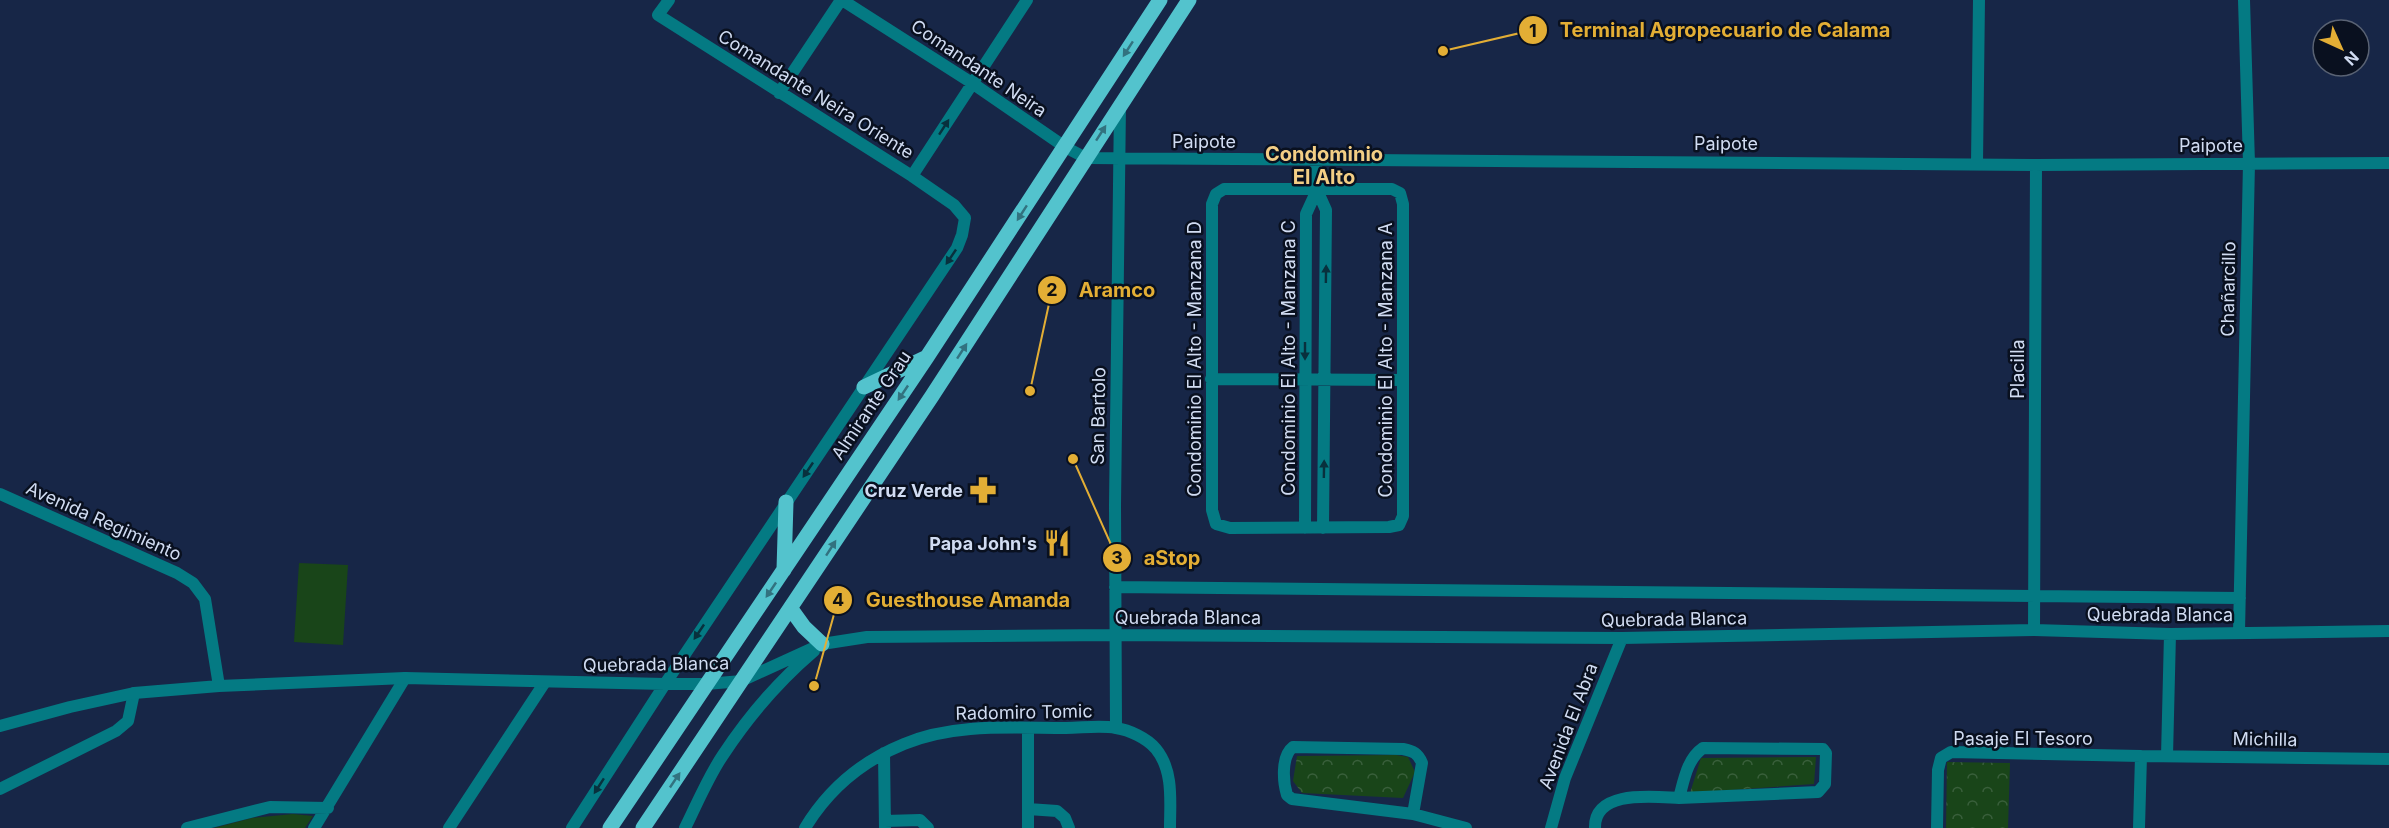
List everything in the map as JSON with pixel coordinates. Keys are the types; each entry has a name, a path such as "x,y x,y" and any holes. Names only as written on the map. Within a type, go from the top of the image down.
{"main road":[{"name":"Almirante Grau","path":"610,828 927,357 1160,0"},
{"path":"642,828 932,396 1189,0"},
{"path":"864,387 927,357"},
{"path":"784,570 786,502"},
{"path":"791,609 804,627 822,644"}],"street":[{"name":"Comandante Neira Oriente","path":"669,0 658,15 954,205"},
{"name":"Comandante Neira","path":"842,0 972,83 1065,147"},
{"path":"779,93 842,0"},
{"path":"912,176 1027,0"},
{"path":"1977,163 1979,0"},
{"name":"Chañarcillo","path":"2239,632 2249,163 2244,0"},
{"name":"San Bartolo","path":"1116,728 1115,587 1120,104"},
{"name":"Paipote","path":"1065,147 1086,158 2036,165 2389,163"},
{"path":"1305,528 1323,528 1326,210 1317,190 1316,159"},
{"name":"Placilla","path":"2034,630 2036,165"},
{"name":"Condominio El Alto - Manzana D","path":"1305,528 1230,528 1216,524 1212,510 1212,204 1215,194 1224,189 1317,190"},
{"name":"Condominio El Alto - Manzana A","path":"1317,190 1392,189 1400,193 1403,204 1403,516 1399,525 1389,527 1323,528"},
{"name":"Condominio El Alto - Manzana C","path":"1305,528 1306,214 1317,190"},
{"name":"Almirante Grau","path":"572,828 665,684 957,248 965,218 954,205"},
{"path":"1211,379 1403,380"},
{"name":"Avenida Regimiento","path":"0,494 177,573 193,583 205,599 219,686"},
{"path":"1115,587 2240,598"},
{"name":"Quebrada Blanca","path":"0,726 134,693 219,686 405,678 665,684 742,681 822,644 867,637 1115,635 1622,638 2034,630 2170,634 2389,632"},
{"path":"2167,756 2170,634"},
{"name":"Avenida El Abra","path":"1551,828 1565,777 1622,638"},
{"path":"685,828 728,748 783,681 822,644"},
{"path":"314,828 405,678"},
{"path":"449,828 545,682"},
{"path":"0,789 116,731 128,721 134,693"},
{"path":"1028,728 1028,828"},
{"name":"Radomiro Tomic","path":"805,828 817,808 848,775 905,743 957,729 1116,728 1137,735 1155,747 1163,760 1170,785 1170,828"},
{"path":"1413,814 1422,763 1420,756 1414,751 1402,748 1293,747 1288,751 1285,789 1287,795 1292,799 1413,814 1466,828"},
{"path":"1594,825 1604,807 1618,798 1679,798 1818,792 1825,784 1826,753 1820,748 1703,748 1695,753 1690,761 1679,798"},
{"name":"Pasaje El Tesoro","path":"1937,828 1938,770 1941,759 1950,752 2140,756"},
{"path":"884,753 885,825 920,820 928,828"},
{"path":"2139,828 2140,756"},
{"name":"Michilla","path":"2140,756 2389,759"},
{"path":"187,828 270,807 327,808"},
{"path":"1028,809 1057,811 1065,818 1069,828"}],"green space":[{"path":"299,563 348,565 343,645 294,642"},
{"path":"1396,755 1408,757 1415,772 1403,798 1302,793 1293,781 1297,756"},
{"path":"1816,757 1814,784 1690,793 1701,758"},
{"path":"1947,762 2010,763 2008,828 1946,828"},
{"path":"293,814 313,816 305,828 214,828 252,818"}],"place":[{"name":"Terminal Agropecuario de Calama","path":"1443,51"},
{"name":"Aramco","path":"1030,391"},
{"name":"aStop","path":"1073,459"},
{"name":"Cruz Verde","path":"983,490"},
{"name":"Papa John's","path":"1057,543"},
{"name":"Guesthouse Amanda","path":"814,686"}],"district":[{"name":"Condominio El Alto","path":"1324,166"}]}
